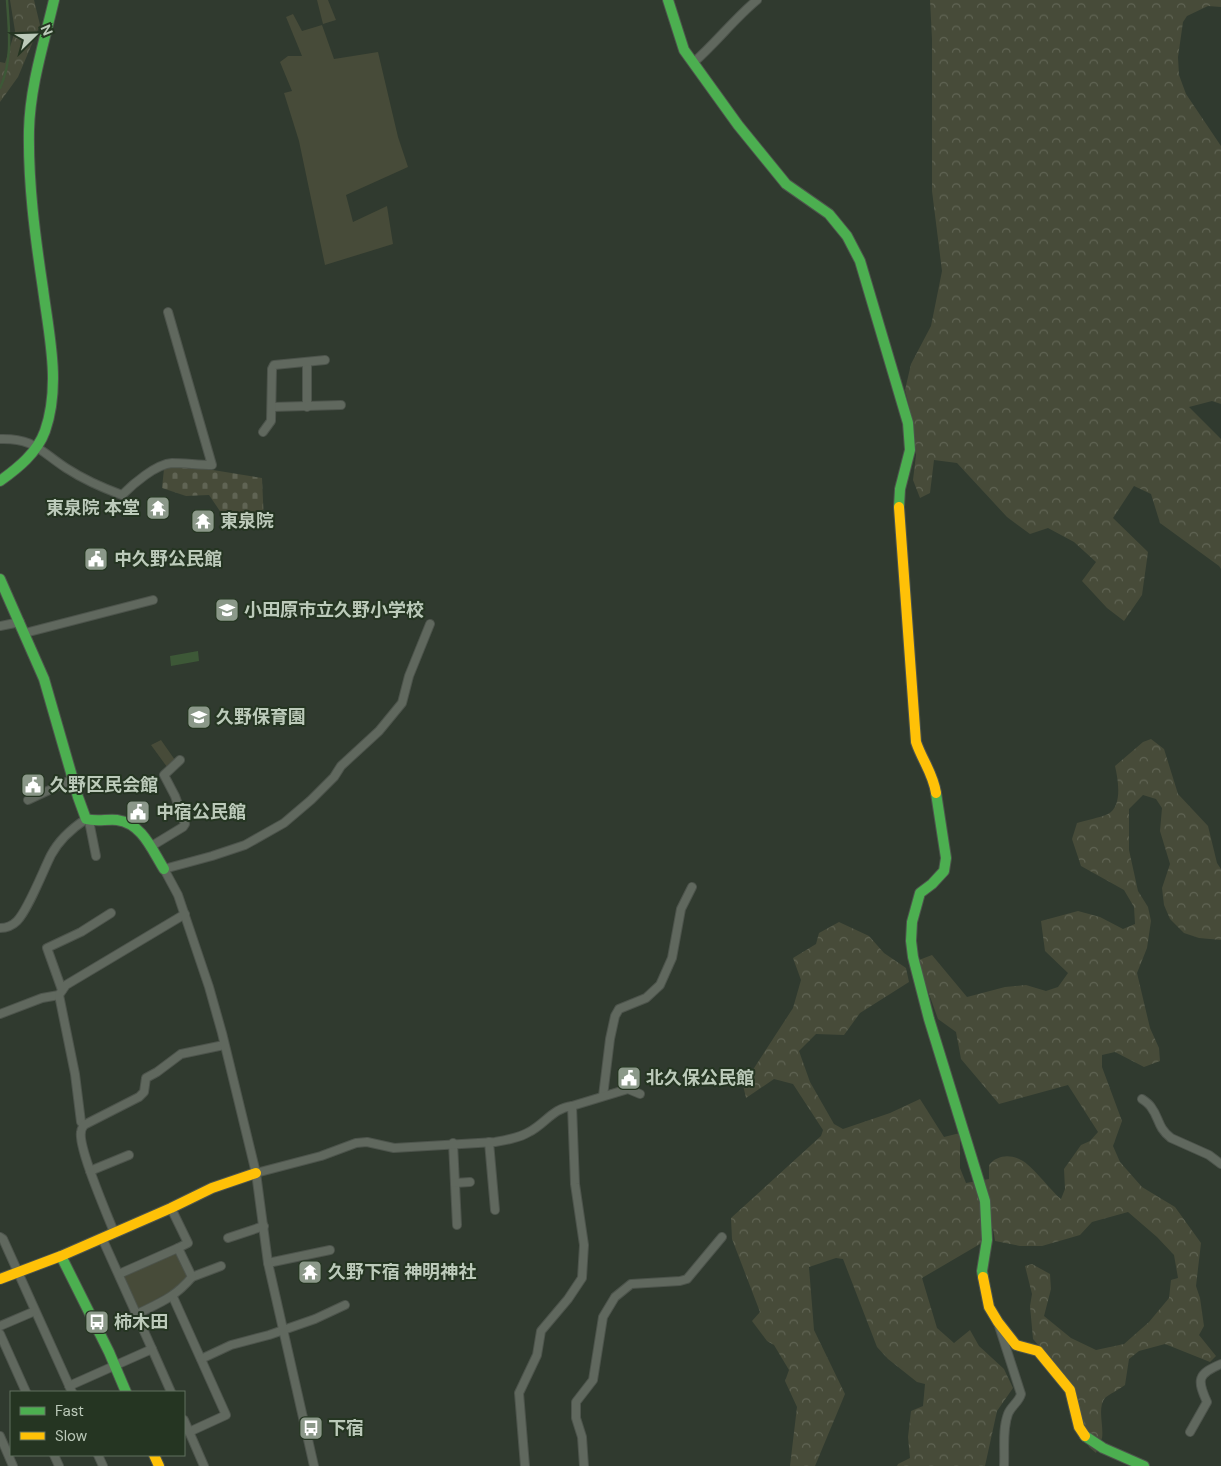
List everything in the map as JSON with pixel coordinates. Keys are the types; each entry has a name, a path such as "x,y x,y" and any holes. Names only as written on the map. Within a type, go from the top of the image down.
{"street":[{"path":"0,481 22,463 38,446 52,401 54,374 32,212 29,130 36,74 54,0"},
{"path":"668,0 684,50 738,125 786,184 829,214 847,236 860,261 907,419 910,437 909,451 899,490 899,501 916,742 921,757 934,780 946,858 944,871 920,893 912,922 911,941 913,957 929,1019 972,1155 984,1201 987,1240 982,1271 989,1307 1016,1345 1038,1351 1066,1384 1070,1390 1079,1427 1083,1434 1110,1452 1144,1466"},
{"path":"693,63 757,0"},
{"path":"0,439 27,442 38,446 66,468 122,495 135,482 170,463 212,465 168,312"},
{"path":"263,432 272,421 272,369 274,365 325,360"},
{"path":"307,362 307,407"},
{"path":"272,407 340,405"},
{"path":"0,578 38,660 73,779 88,820 96,856"},
{"path":"25,633 153,600"},
{"path":"0,626 20,622"},
{"path":"164,869 245,845 284,823 311,800 334,777 341,766 379,731 402,703 409,676 430,624"},
{"path":"150,847 186,824 164,774 180,760"},
{"path":"28,800 73,779"},
{"path":"0,928 6,928 17,921 62,839 72,829 88,820 96,822 115,820 135,827 164,869 178,894 185,914 209,987 224,1045 256,1173 268,1263 314,1466"},
{"path":"603,1096 610,1039 615,1016 619,1009 646,998 660,985 672,958 681,910 692,887"},
{"path":"84,1124 81,1122 61,992 47,948 81,932 111,913"},
{"path":"0,1014 61,992 66,985 81,975 185,914"},
{"path":"114,1232 90,1171 82,1144 81,1132 84,1124 139,1097 144,1092 146,1078 181,1054 224,1045"},
{"path":"0,1279 62,1256 212,1188 256,1173 321,1156 356,1143 367,1142 394,1148 511,1139 529,1133 555,1111 564,1107 628,1089 640,1094"},
{"path":"1142,1098 1151,1108 1160,1129 1171,1138 1209,1155 1221,1164"},
{"path":"525,1466 520,1394 537,1354 541,1331 568,1299 582,1278 584,1244 576,1184 572,1106"},
{"path":"490,1142 495,1210"},
{"path":"453,1143 457,1225"},
{"path":"90,1171 129,1155"},
{"path":"455,1183 470,1182"},
{"path":"119,1274 188,1244 171,1208"},
{"path":"228,1238 264,1226"},
{"path":"0,1237 3,1239 71,1389 114,1366 152,1349"},
{"path":"584,1466 582,1437 576,1418 576,1402 593,1380 603,1317 615,1297 631,1284 680,1282 687,1279 722,1237"},
{"path":"102,1238 171,1391"},
{"path":"178,1248 192,1277"},
{"path":"268,1263 330,1250"},
{"path":"62,1256 126,1391"},
{"path":"137,1314 173,1297 192,1277 221,1266"},
{"path":"173,1297 226,1415 189,1432"},
{"path":"201,1359 231,1345 315,1319 345,1305"},
{"path":"0,1326 35,1310"},
{"path":"998,1322 1021,1394 1020,1399 1008,1413 1005,1428 1004,1466"},
{"path":"0,1334 26,1391"},
{"path":"1190,1432 1207,1402 1200,1387 1201,1378 1208,1370 1221,1364"},
{"path":"185,1422 204,1466"},
{"path":"0,1436 13,1466"}],"green space":[{"path":"10,0 34,0 40,25 18,77 0,102 0,62 5,63 15,31"},
{"path":"317,0 328,0 336,20 323,24"},
{"path":"930,0 1221,0 1221,7 1208,6 1187,16 1183,22 1178,57 1179,75 1186,94 1221,146 1221,404 1212,401 1189,407 1221,439 1221,569 1160,523 1151,494 1134,486 1113,518 1148,552 1142,595 1124,621 1107,608 1082,581 1096,562 1074,542 1048,528 1030,534 1007,517 957,463 934,460 930,493 920,498 913,480 916,455 913,422 905,390 911,364 931,326 942,271 932,191 932,39"},
{"path":"293,14 302,31 322,25 334,59 378,52 398,137 408,167 346,195 353,222 387,206 393,244 325,265 299,141 284,93 292,91 280,62 288,56 302,56 286,17"},
{"path":"171,466 213,470 262,478 264,523 226,520 209,495 186,496 162,488 164,469"},
{"path":"1151,739 1164,749 1178,794 1208,826 1217,863 1221,869 1221,940 1199,938 1184,933 1170,919 1164,905 1162,888 1170,864 1160,831 1162,808 1156,799 1143,795 1129,809 1129,850 1138,891 1148,907 1151,921 1147,948 1137,973 1150,1028 1159,1048 1160,1061 1144,1067 1115,1052 1102,1055 1102,1067 1122,1121 1113,1146 1120,1162 1142,1187 1175,1207 1201,1243 1196,1286 1200,1298 1204,1326 1199,1335 1216,1356 1210,1362 1165,1344 1139,1351 1129,1359 1125,1385 1105,1398 1101,1407 1102,1438 1096,1453 1089,1447 1080,1407 1058,1368 1033,1339 1030,1306 1032,1294 1025,1266 1032,1264 1050,1274 1051,1289 1044,1316 1071,1338 1096,1350 1124,1344 1149,1322 1169,1298 1171,1280 1178,1278 1174,1255 1157,1237 1128,1212 1092,1222 1080,1235 1042,1246 1020,1246 995,1241 993,1228 980,1244 922,1278 937,1328 954,1343 970,1330 979,1346 1004,1369 1013,1388 997,1411 985,1466 897,1466 910,1458 908,1437 911,1411 923,1406 925,1384 917,1382 888,1359 877,1347 843,1259 836,1258 809,1267 814,1330 845,1394 815,1466 790,1466 797,1407 785,1381 789,1370 774,1345 767,1341 752,1321 760,1312 732,1239 731,1218 821,1136 823,1130 793,1084 774,1079 746,1098 743,1085 793,1008 801,980 793,958 816,944 819,933 839,922 869,936 884,953 906,968 909,982 860,1013 844,1035 816,1034 799,1051 810,1082 834,1124 843,1129 890,1113 920,1099 944,1137 960,1133 960,1168 966,1183 989,1179 989,1165 992,1162 1004,1156 1012,1157 1025,1162 1061,1199 1065,1189 1064,1169 1081,1145 1090,1141 1098,1132 1068,1085 999,1104 961,1059 956,1032 938,1019 919,960 932,955 967,997 1005,987 1026,985 1046,991 1058,987 1068,973 1045,951 1041,921 1078,911 1100,917 1123,929 1135,924 1134,907 1124,890 1081,866 1072,839 1077,823 1108,814 1113,810 1118,799 1115,766 1143,742"},
{"path":"161,740 175,760 167,767 151,745"},
{"path":"178,1252 189,1282 138,1309 123,1276"}],"shaded area":[{"path":"198,651 199,661 171,666 170,656"}],"waterway":[{"path":"0,88 7,67 8,56 7,0"}],"traffic: fast":[{"path":"0,481 32,453 42,439 50,414 53,378 52,360 33,210 29,130 35,81 54,0"},
{"path":"668,0 684,50 738,125 786,184 829,214 847,236 860,261 908,423 910,450 900,489 899,507"},
{"path":"0,579 44,679 86,819 117,820 133,826 145,838 164,869"},
{"path":"936,793 946,858 944,871 920,893 912,922 911,941 913,957 929,1019 985,1201 987,1240 982,1271 983,1277"},
{"path":"61,1256 109,1352 126,1391"},
{"path":"1085,1436 1103,1448 1144,1466"}],"traffic: slow":[{"path":"899,507 916,742 936,793"},
{"path":"0,1279 61,1256 212,1188 256,1173"},
{"path":"983,1277 989,1307 998,1322 1016,1345 1038,1351 1070,1390 1079,1427 1085,1436"},
{"path":"154,1456 159,1466"}],"place":[{"name":"東泉院 本堂","path":"158,508"},
{"name":"東泉院","path":"203,521"},
{"name":"中久野公民館","path":"96,559"},
{"name":"小田原市立久野小学校","path":"227,610"},
{"name":"久野保育園","path":"199,717"},
{"name":"久野区民会館","path":"33,785"},
{"name":"中宿公民館","path":"138,812"},
{"name":"北久保公民館","path":"629,1078"},
{"name":"久野下宿 神明神社","path":"310,1272"},
{"name":"柿木田","path":"97,1322"},
{"name":"下宿","path":"311,1428"}]}
